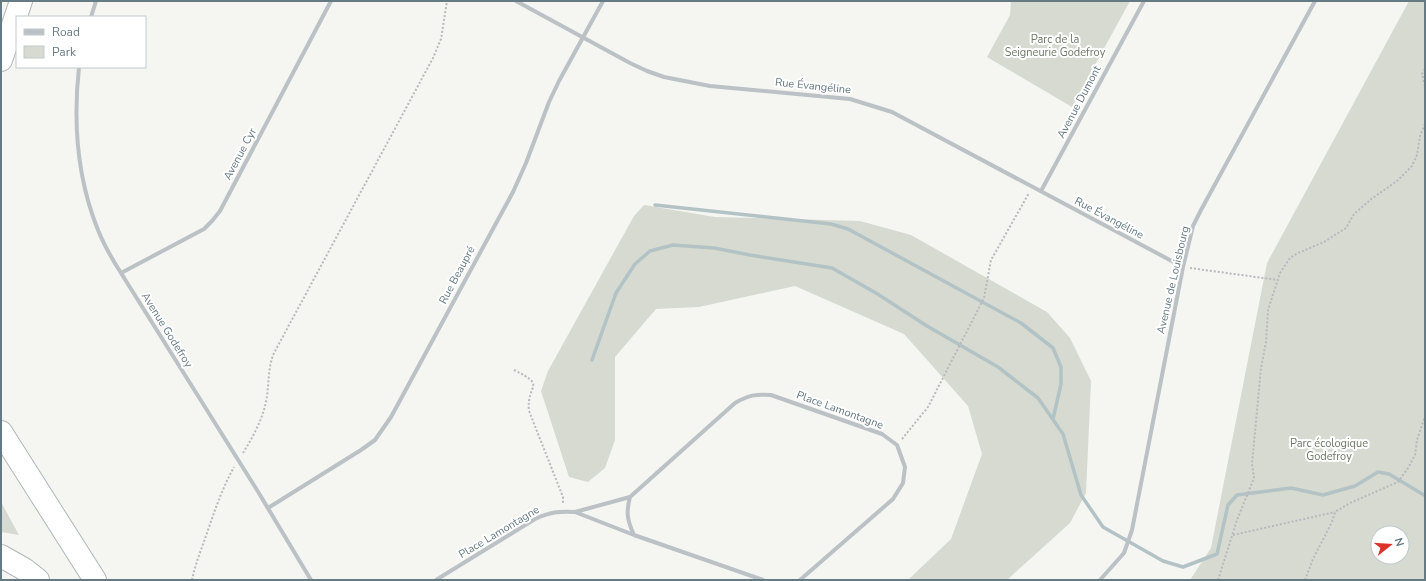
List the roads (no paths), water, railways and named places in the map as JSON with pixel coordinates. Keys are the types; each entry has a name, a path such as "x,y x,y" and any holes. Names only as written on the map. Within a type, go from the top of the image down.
{"highway":[{"path":"1,28 12,1"},
{"path":"1,60 21,1"},
{"path":"1,432 95,580"},
{"path":"1,556 24,569 38,580"}],"street":[{"path":"91,16 96,1"},
{"name":"Avenue Cyr","path":"120,273 204,228 212,222 220,211 331,1"},
{"name":"Rue Évangéline","path":"516,1 630,63 664,77 710,86 850,98 892,112 1183,267"},
{"name":"Rue Beaupré","path":"268,508 375,440 393,414 513,192 526,163 549,102 603,1"},
{"name":"Avenue Dumont","path":"1041,191 1144,1"},
{"name":"Avenue de Louisbourg","path":"1100,580 1124,553 1132,530 1183,267 1193,226 1315,1"},
{"name":"Avenue Godefroy","path":"79,68 76,119 80,168 87,197 104,244 120,273 268,508 311,580"},
{"name":"Place Lamontagne","path":"575,512 630,497 735,403 746,397 758,394 771,395 882,434 897,445 905,467 903,483 893,499 800,580"},
{"path":"630,497 627,509 628,519 634,535"},
{"name":"Place Lamontagne","path":"436,580 535,519 547,513 557,511 575,512 634,535 763,580"}],"waterway":[{"path":"655,205 831,224 848,229 1021,323 1053,348 1061,367 1061,384 1053,419"},
{"path":"592,360 616,293 635,264 650,251 673,245 714,248 832,268 998,367 1038,398 1063,434 1081,495 1103,527 1163,561 1183,567 1217,554 1228,505 1237,495 1291,488 1323,495 1355,486 1378,472 1389,474 1424,495"}],"park label":[{"name":"Parc de la Seigneurie Godefroy","path":"1055,45"},
{"name":"Parc écologique Godefroy","path":"1329,449"}]}
